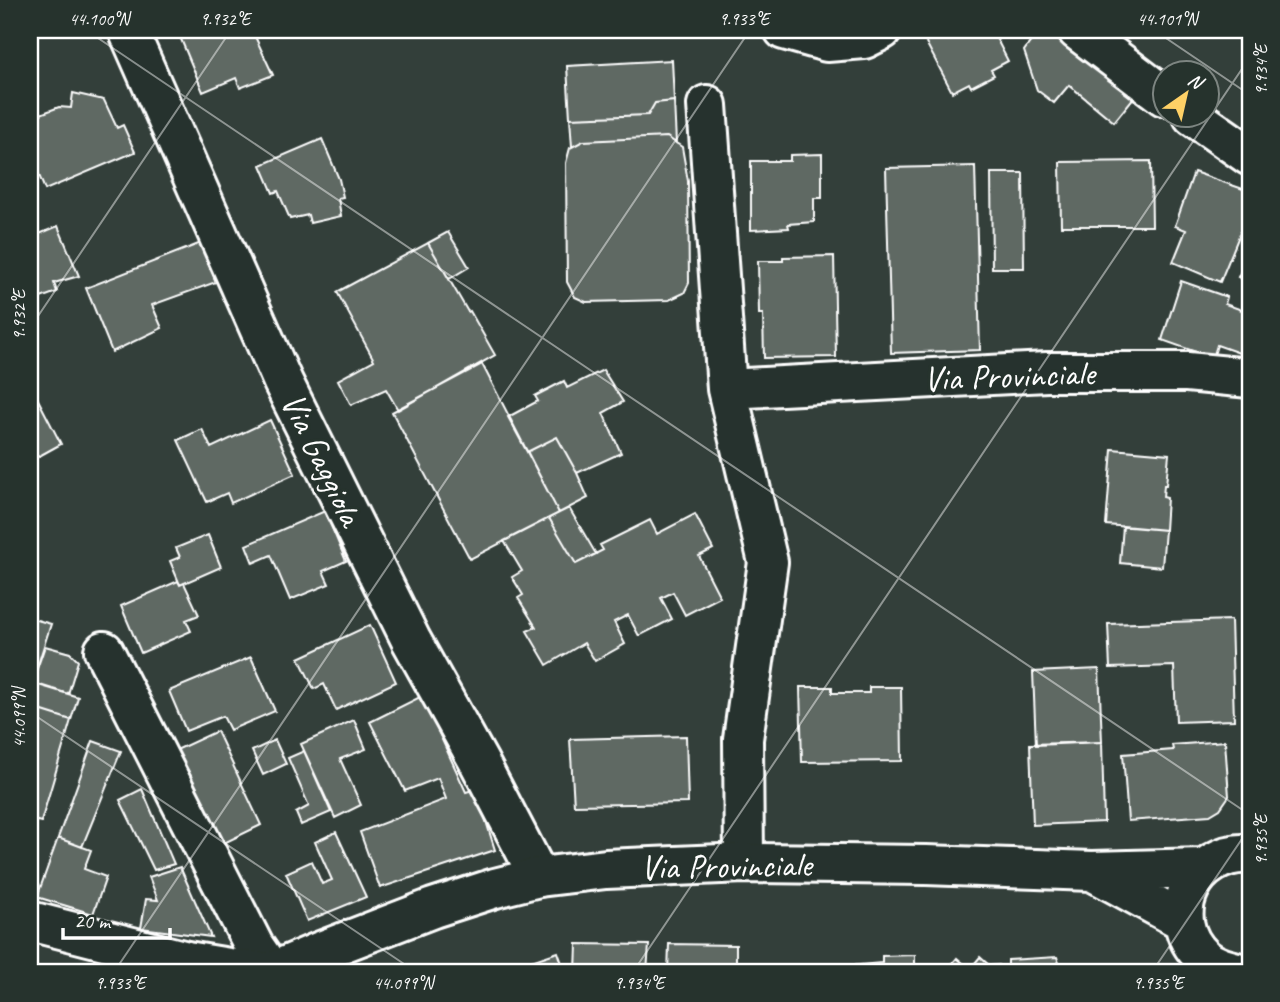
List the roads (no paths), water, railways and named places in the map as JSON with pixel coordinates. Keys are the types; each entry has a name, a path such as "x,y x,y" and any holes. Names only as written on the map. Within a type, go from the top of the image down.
{"street":[{"name":"Via Gaggiola","path":"128,30 283,382 411,640 539,877"},
{"path":"784,30 827,42 864,39 882,30"},
{"path":"1077,30 1150,85"},
{"path":"707,105 727,389 768,562 743,739 744,863"},
{"path":"1213,130 1250,156"},
{"name":"Via Provinciale","path":"727,389 1047,372 1187,372 1250,378"},
{"path":"104,651 254,946 271,972"},
{"path":"1237,972 1219,968 1203,957 1190,940 1184,921 1184,906 1187,892 1203,869 1215,860 1248,848"},
{"name":"Via Provinciale","path":"30,920 187,961 271,972 433,908 539,877 606,869 744,863 926,865 1092,871 1184,921"},
{"path":"1092,871 1203,869"}]}
